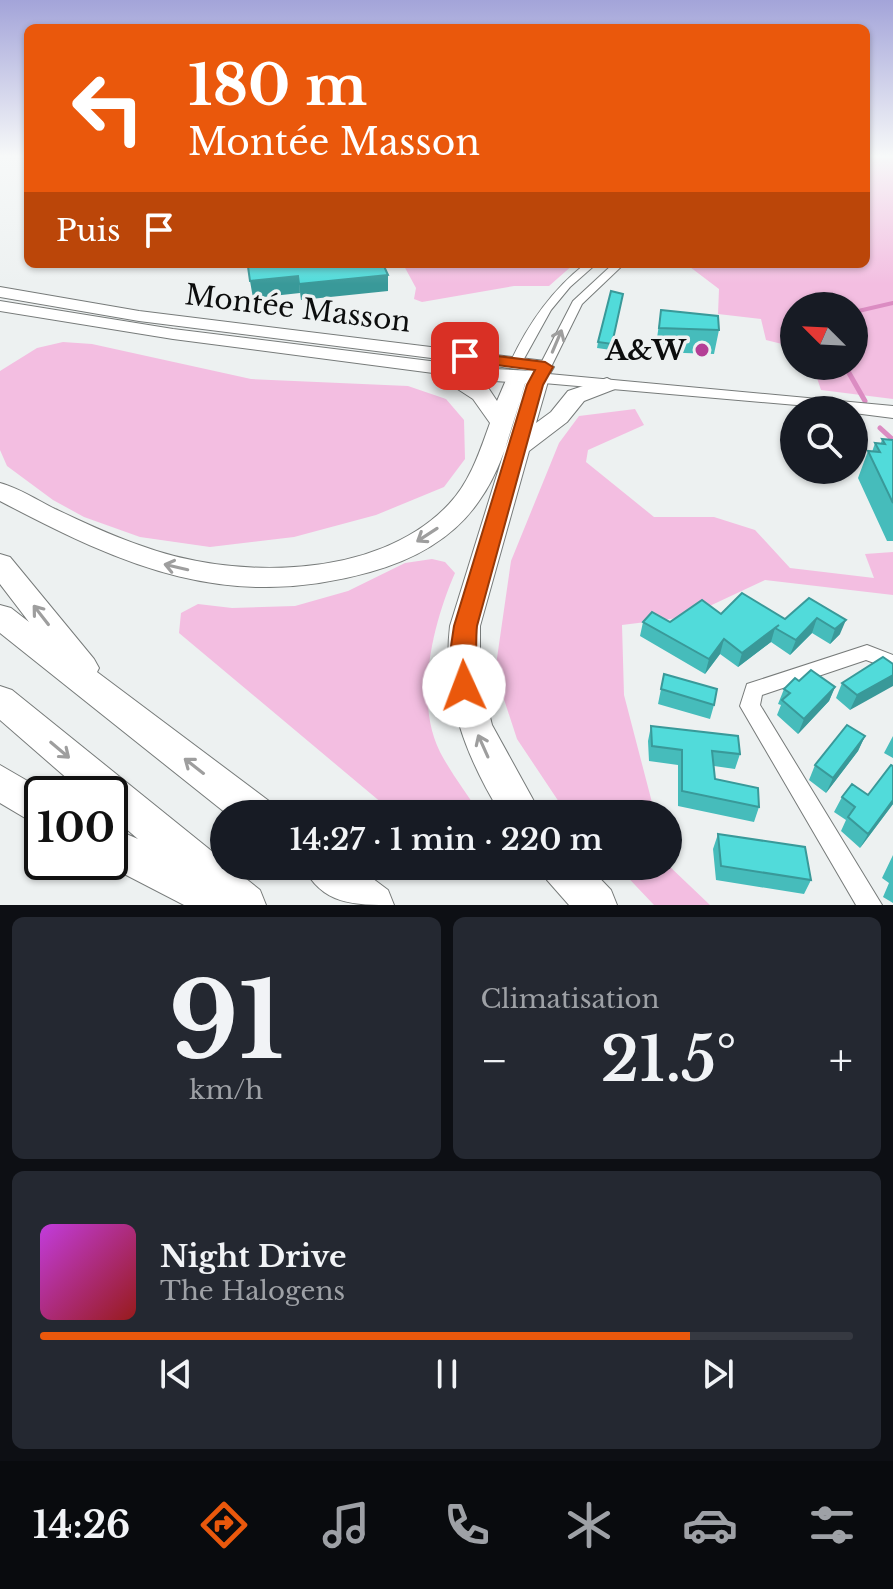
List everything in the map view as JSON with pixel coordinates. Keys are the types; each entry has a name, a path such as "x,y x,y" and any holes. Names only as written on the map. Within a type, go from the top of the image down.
{"highway":[{"path":"440,369 481,394 500,421"},
{"path":"0,491 87,537 153,562 228,577 262,579 310,576 383,558 421,540 448,521 477,486 500,421 529,371"},
{"path":"514,800 479,739 464,686 462,654 465,626 517,448 529,371"},
{"path":"517,448 559,417 576,396 607,384"},
{"path":"0,564 106,699"},
{"path":"0,616 238,800"},
{"path":"0,700 245,905"},
{"path":"0,782 24,798"},
{"path":"128,855 227,905"},
{"path":"341,880 373,905"},
{"path":"574,880 596,905"}],"main road":[{"name":"Montée Masson","path":"0,292 139,316 529,371"},
{"name":"Montée Masson","path":"0,306 150,331 440,369 529,371"}],"street":[{"path":"529,371 549,303 587,268"},
{"path":"529,371 577,303 615,268"},
{"name":"Montée Masson","path":"529,371 607,384 780,399"},
{"name":"Montée Masson","path":"529,371 721,388 780,399"},
{"name":"Montée Masson","path":"868,409 893,412"},
{"path":"870,905 750,706 754,690 867,652 893,663"}],"shaded area":[{"path":"870,199 893,199 893,399 821,390 818,380 868,380 868,292 780,292 780,344 766,340 761,319 718,314 719,289 691,268 870,268"},
{"path":"405,268 569,268 549,286 514,286 422,302 414,299 416,288"},
{"path":"63,342 92,344 251,379 408,386 446,399 464,420 465,459 444,487 376,515 294,537 210,547 140,537 84,517 53,500 7,466 0,450 0,371 37,348"},
{"path":"635,409 644,425 588,450 586,462 654,517 714,517 755,530 790,568 874,578 865,554 893,552 893,595 765,580 686,617 622,625 624,695 651,800 558,800 517,739 495,672 511,561 559,443 579,416"},
{"path":"432,559 445,562 455,573 434,638 428,709 440,752 471,800 378,800 179,633 181,613 198,604 232,608 295,606 348,591 405,563"},
{"path":"682,878 710,905 654,905 630,880"}],"building":[{"path":"248,268 385,268 388,275 299,284 298,276 250,281"},
{"path":"611,291 623,294 612,344 598,342"},
{"path":"661,310 718,316 719,330 659,328"},
{"path":"882,439 893,440 893,503 868,451 880,452 875,443 885,444"},
{"path":"742,593 785,619 809,598 846,620 835,629 817,618 796,640 775,628 742,653 724,639 709,659 643,622 652,612 670,622 702,600 721,614"},
{"path":"883,657 893,664 893,675 857,695 842,683"},
{"path":"811,670 835,687 804,719 782,700 790,693 784,689 795,678 799,681"},
{"path":"664,674 717,689 714,705 661,689"},
{"path":"847,725 865,736 833,778 815,765"},
{"path":"651,726 738,736 740,754 712,751 715,779 758,788 759,807 682,791 682,750 652,746"},
{"path":"891,765 893,800 868,834 848,817 855,807 842,797 852,784 868,795"},
{"path":"718,834 805,847 811,880 721,866"}],"waterway":[{"path":"868,309 893,303"},
{"path":"853,380 862,396"},
{"path":"880,428 893,440"}],"place":[{"name":"A&W","path":"702,350"}],"route":[{"path":"464,686 462,654 465,626 535,385 545,367 465,356"}]}
